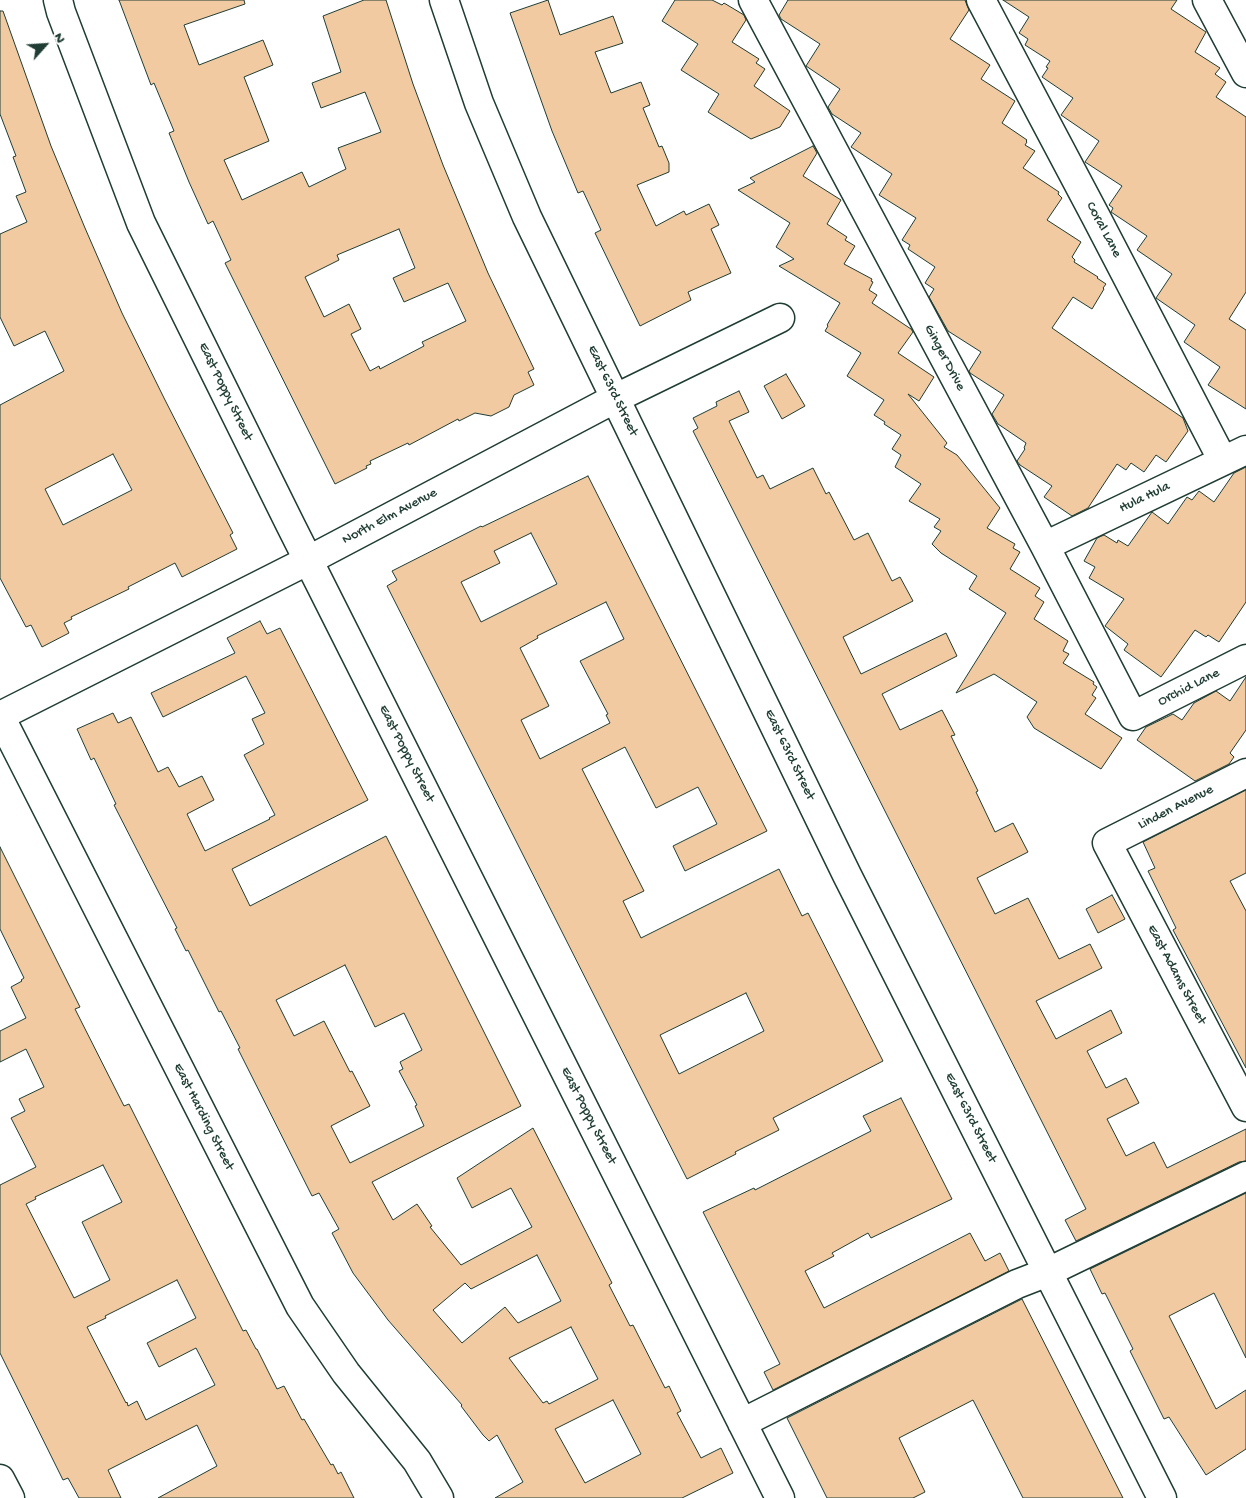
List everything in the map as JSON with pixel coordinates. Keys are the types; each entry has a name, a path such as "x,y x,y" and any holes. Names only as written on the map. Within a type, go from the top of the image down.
{"street":[{"name":"East Poppy Street","path":"58,0 141,223 308,560 780,1498"},
{"name":"East 63rd Street","path":"444,0 479,103 527,217 847,875 1162,1498"},
{"name":"Ginger Drive","path":"753,0 1045,546 1133,716"},
{"name":"Coral Lane","path":"981,0 1096,217 1234,455"},
{"path":"1207,0 1246,73"},
{"name":"North Elm Avenue","path":"0,716 308,560 616,398 780,318"},
{"name":"Hula Hula","path":"1045,546 1234,455"},
{"name":"Orchid Lane","path":"1133,716 1246,659"},
{"name":"East Harding Street","path":"0,716 300,1306 346,1373 417,1461 439,1498"},
{"name":"Linden Avenue","path":"1107,843 1246,773"},
{"name":"East Adams Street","path":"1107,843 1246,1107"},
{"path":"742,1423 1017,1284 1048,1272 1246,1176"},
{"path":"0,1479 10,1498"}],"building":[{"path":"119,0 244,0 245,4 184,25 199,65 263,40 273,65 244,77 269,141 224,160 242,200 302,172 309,187 346,169 338,148 381,132 365,92 321,108 312,83 341,72 323,16 364,0 386,0 413,84 443,165 488,273 534,369 528,372 534,385 514,395 509,407 491,416 475,413 459,421 458,419 409,445 408,443 370,461 371,464 366,466 367,468 335,484 225,263 231,260 213,221 208,224 169,133 174,131 154,83 151,85","holes":["399,229 415,268 393,278 404,302 448,283 466,321 422,342 424,346 380,369 379,366 370,371 351,334 361,329 349,304 324,317 305,277 339,260 337,255"]},
{"path":"548,0 560,35 613,16 623,43 595,52 611,93 641,82 650,105 643,108 659,147 662,146 669,163 669,172 637,185 656,226 684,211 686,215 709,204 719,225 711,229 731,273 688,292 691,300 640,326 595,233 601,230 583,191 578,193 552,131 510,13"},
{"path":"675,0 712,0 722,5 724,3 744,15 746,20 732,42 759,59 756,63 765,69 754,86 790,111 780,127 751,139 708,112 719,94 681,70 698,44 662,21"},
{"path":"788,0 965,0 969,10 950,39 990,65 981,79 1015,101 1002,123 1027,140 1025,145 1035,151 1023,168 1059,192 1058,194 1062,198 1047,220 1081,242 1072,257 1075,260 1074,262 1106,284 1092,309 1073,297 1052,328 1183,418 1188,431 1166,462 1156,455 1144,472 1131,463 1126,470 1117,464 1088,508 1072,516 1044,497 1052,486 1020,465 1017,461 1025,449 1026,443 998,424 992,414 1004,395 969,371 981,352 948,331 929,297 934,289 925,283 935,267 908,249 910,245 902,240 916,218 879,195 892,174 851,147 861,133 832,114 828,107 840,89 806,66 820,44 781,19 779,15"},
{"path":"1003,0 1177,0 1171,9 1206,32 1195,52 1220,68 1215,74 1226,82 1216,97 1246,117 1246,292 1229,319 1246,330 1246,409 1208,385 1220,367 1184,342 1195,325 1156,298 1172,274 1137,250 1147,236 1111,212 1113,208 1109,205 1122,186 1085,162 1099,141 1061,115 1073,98 1042,77 1050,61 1025,45 1028,39 1019,33 1029,17"},
{"path":"0,11 3,11 51,146 85,228 122,313 233,533 230,535 237,549 182,577 175,563 128,587 129,589 71,617 72,619 64,623 69,633 42,647 31,625 26,627 0,578 0,405 64,371 45,331 14,346 0,317 0,234 27,222 16,196 26,192 13,157 16,156 0,114","holes":["113,454 132,490 63,525 45,489"]},
{"path":"813,146 817,153 803,176 841,200 827,224 847,237 845,240 855,246 844,264 872,279 871,281 873,282 869,290 877,295 872,303 913,332 898,353 934,377 919,401 908,394 947,443 944,447 957,455 1000,508 987,528 1015,544 1013,548 1020,552 1010,569 1040,588 1035,596 1044,602 1034,619 1068,641 1063,651 1069,654 1063,663 1094,682 1093,684 1097,687 1092,695 1096,698 1085,714 1122,738 1101,769 1034,728 1027,717 1037,702 994,674 956,693 1006,613 969,589 977,576 941,553 932,544 941,531 934,527 940,519 909,501 921,484 895,467 901,455 892,449 901,435 874,415 884,400 847,376 861,353 825,331 840,303 779,266 794,259 776,247 790,223 738,190 755,182 750,178"},
{"path":"786,374 805,406 782,419 764,386"},
{"path":"739,391 749,412 729,421 757,478 763,475 770,489 813,468 826,494 829,492 854,540 868,533 892,581 900,577 913,601 843,637 861,674 946,633 957,656 882,694 900,730 942,710 955,735 951,736 978,791 976,792 995,832 1013,823 1028,852 977,878 995,914 1028,898 1059,959 1090,944 1102,968 1036,1001 1056,1039 1111,1010 1122,1033 1087,1051 1106,1088 1126,1078 1139,1103 1107,1119 1126,1156 1154,1142 1167,1168 1246,1129 1246,1161 1239,1162 1076,1241 1065,1220 1086,1209 693,431 698,428 693,418 717,406 716,402"},
{"path":"1246,467 1246,602 1219,642 1195,630 1161,677 1124,650 1128,644 1105,626 1124,599 1089,578 1095,567 1084,561 1097,538 1104,535 1117,543 1118,540 1128,546 1152,512 1168,524 1187,497 1192,500 1199,491 1214,502 1234,473"},
{"path":"588,476 767,831 685,871 673,846 717,824 698,787 656,808 625,747 582,769 644,891 623,901 641,938 779,869 802,916 808,913 883,1061 773,1118 779,1130 687,1179 387,586 397,580 392,571","holes":["531,533 557,584 481,622 461,582 500,563 494,551","606,602 624,639 580,661 608,714 606,715 610,723 540,759 521,720 549,706 520,648 538,638 537,636","746,993 764,1031 679,1074 660,1035"]},
{"path":"260,621 267,634 280,628 368,800 232,869 250,906 386,836 521,1106 372,1182 393,1220 417,1204 432,1226 430,1227 461,1265 532,1227 511,1188 472,1208 457,1178 533,1128 612,1283 609,1285 630,1326 633,1325 665,1388 669,1386 681,1411 677,1413 701,1458 721,1448 733,1473 682,1498 495,1498 523,1482 497,1435 489,1441 483,1435 462,1405 388,1320 353,1273 332,1233 339,1229 319,1193 312,1196 238,1049 240,1048 221,1011 219,1012 188,950 186,951 175,929 177,928 114,805 116,804 94,758 91,760 77,729 113,713 118,723 131,717 158,772 168,767 179,787 202,776 214,800 187,814 205,851 270,819 275,815 244,755 264,744 252,719 265,713 246,676 163,717 151,693 235,653 227,638","holes":["345,965 375,1027 404,1013 422,1050 400,1062 403,1069 399,1071 417,1105 415,1106 424,1126 350,1163 331,1126 370,1106 324,1021 294,1036 276,1000","537,1255 561,1301 518,1323 505,1307 462,1343 433,1310 465,1283 471,1289","571,1327 598,1379 549,1404 547,1401 543,1403 509,1358","613,1400 641,1454 585,1483 555,1429"]},
{"path":"1246,677 1246,730 1230,753 1234,757 1229,764 1195,781 1137,740 1146,727 1173,714 1182,720 1194,703 1216,691 1230,701"},
{"path":"1246,790 1246,873 1230,881 1246,911 1246,1068 1173,930 1176,928 1148,871 1155,868 1143,842"},
{"path":"0,847 80,1007 75,1009 124,1106 129,1104 243,1331 246,1330 277,1389 284,1386 302,1420 304,1419 331,1465 333,1464 338,1474 341,1472 354,1498 158,1498 217,1466 197,1425 108,1470 121,1498 79,1498 68,1478 63,1480 0,1353 0,1185 36,1167 11,1118 25,1111 19,1099 44,1087 26,1049 0,1062 0,1031 26,1018 11,987 24,978 0,929","holes":["103,1165 122,1202 82,1222 110,1280 74,1298 26,1204 36,1199 35,1197","177,1280 196,1318 147,1343 159,1367 196,1348 215,1385 146,1420 137,1401 128,1406 126,1403 87,1327"]},
{"path":"1112,895 1125,919 1098,933 1086,909"},
{"path":"901,1098 952,1199 871,1238 868,1233 832,1253 834,1256 805,1271 824,1308 970,1233 985,1261 1000,1253 1009,1271 773,1390 764,1372 780,1364 703,1212 754,1188 755,1190 871,1131 863,1116"},
{"path":"1246,1193 1246,1358 1214,1293 1169,1316 1216,1409 1246,1390 1246,1449 1206,1475 1169,1417 1164,1419 1130,1351 1133,1349 1105,1293 1102,1294 1090,1269"},
{"path":"1022,1299 1123,1498 1023,1498 973,1400 899,1438 925,1492 913,1498 827,1498 787,1418"}]}
